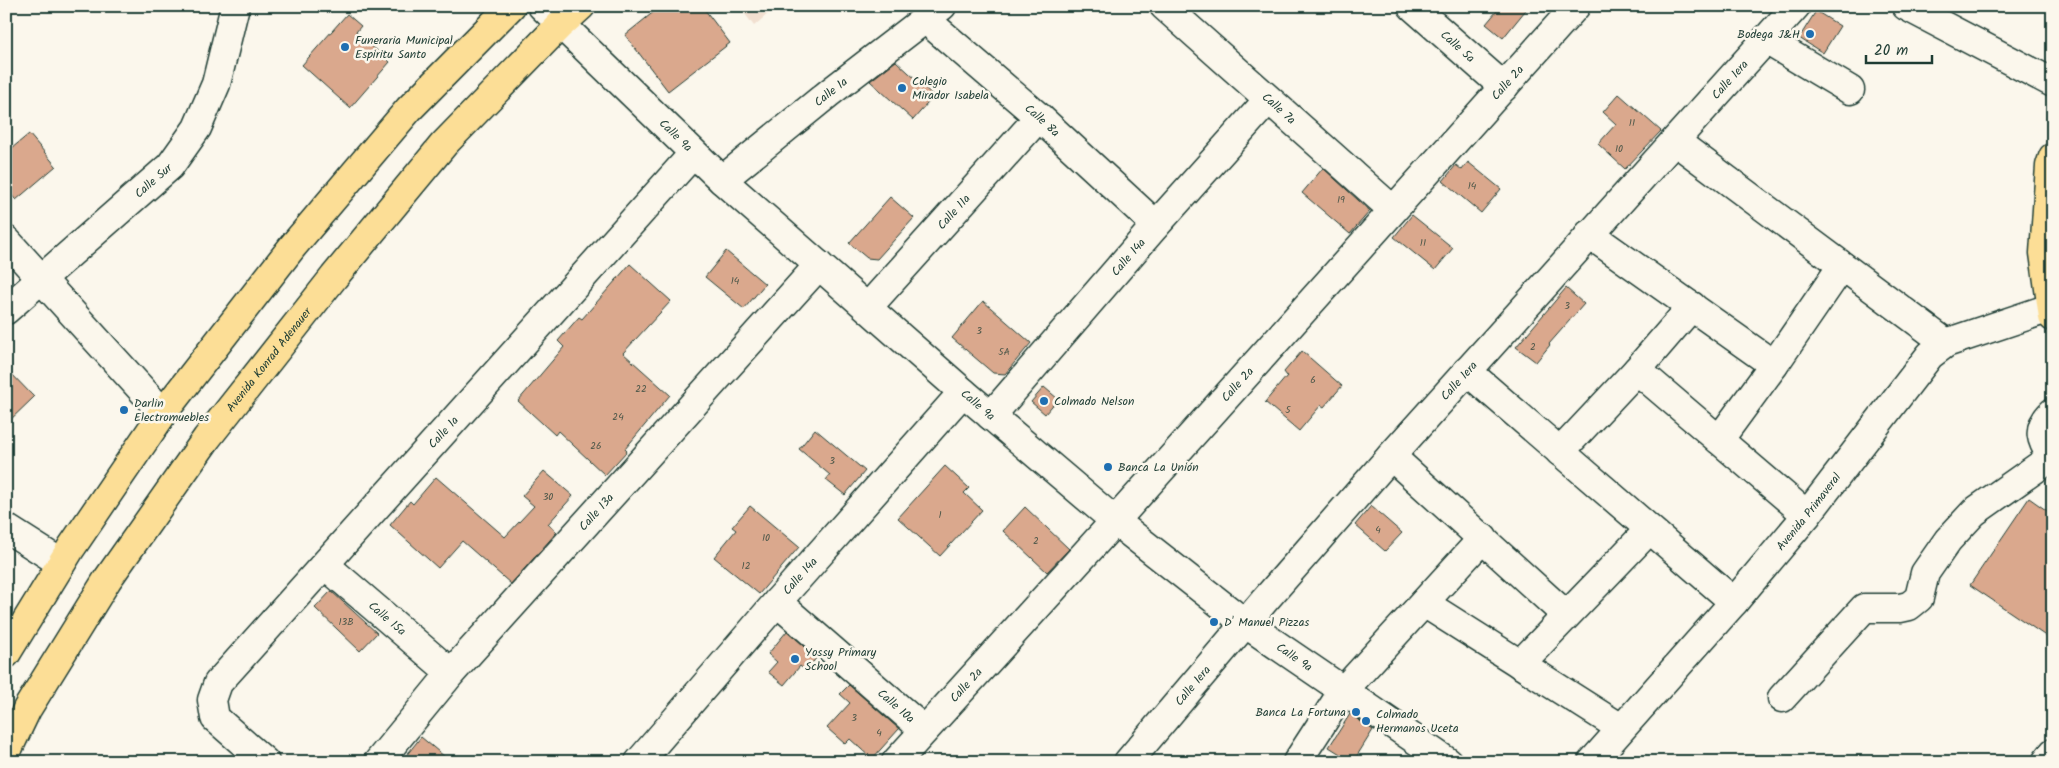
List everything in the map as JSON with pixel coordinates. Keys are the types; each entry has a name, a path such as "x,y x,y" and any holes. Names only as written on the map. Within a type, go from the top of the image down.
{"main road":[{"path":"10,638 163,413 293,246 410,109 511,6"},
{"name":"Avenida Konrad Adenauer","path":"6,753 27,709 107,580 207,438 334,277 551,16 581,6"},
{"path":"2052,310 2044,254 2050,166 2053,157"}],"street":[{"name":"Calle Sur","path":"6,310 170,166 197,128 216,84 235,6"},
{"name":"Calle 7a","path":"1164,6 1393,210"},
{"name":"Calle 5a","path":"1412,6 1504,87"},
{"name":"Calle 2a","path":"896,762 1115,521 1576,6"},
{"name":"Calle 1era","path":"1128,762 1466,371 1796,6"},
{"path":"1906,6 2053,83"},
{"name":"Calle 8a","path":"933,12 1039,117 1156,224"},
{"name":"Calle 1a","path":"722,180 933,12"},
{"name":"Calle 9a","path":"551,16 722,180 963,392 1115,521 1246,624 1442,760"},
{"path":"1766,40 1850,90"},
{"name":"Calle 14a","path":"991,416 1156,224 1268,100"},
{"name":"Calle 11a","path":"868,307 1039,117"},
{"path":"1675,141 1946,343"},
{"name":"Calle 1a","path":"265,762 215,718 212,700 218,683 693,154"},
{"path":"1590,234 1774,365"},
{"path":"6,240 163,413"},
{"name":"Calle 13a","path":"378,762 451,673 819,265"},
{"path":"1719,440 1774,365 1842,266"},
{"path":"1560,452 1637,370 1692,306"},
{"name":"Avenida Primaveral","path":"1592,762 1734,602 1807,515 1930,355 1946,343 2052,310"},
{"path":"1637,370 1807,515"},
{"path":"1466,371 1734,602"},
{"name":"Calle 14a","path":"639,762 777,602 963,392"},
{"path":"1782,698 1864,608 1900,608 1910,606 1919,598 1925,574 1948,540 1974,512 2052,458 2042,439 2041,429 2044,420 2053,412"},
{"path":"1391,456 1566,615"},
{"path":"6,528 62,563"},
{"path":"1520,664 1649,530"},
{"path":"1297,762 1343,692 1483,538"},
{"name":"Calle 15a","path":"325,565 451,673"},
{"name":"Calle 10a","path":"777,602 924,730"},
{"path":"1424,603 1621,728"},
{"path":"2046,762 2053,753"}],"shaded area":[{"path":"739,6 777,6 754,26"}],"building":[{"path":"661,6 702,6 730,43 668,91 625,35"},
{"path":"1501,6 1529,6 1503,38 1486,24"},
{"path":"1816,11 1840,26 1823,53 1799,38"},
{"name":"Funeraria Municipal Espiritu Santo","path":"347,14 361,26 356,32 390,62 350,108 302,65"},
{"name":"Colegio Mirador Isabela","path":"896,61 934,96 913,120 870,81"},
{"path":"1619,94 1661,131 1625,169 1598,144 1616,124 1603,112"},
{"path":"29,134 56,166 16,200 6,189 6,153"},
{"path":"1468,162 1501,189 1481,213 1443,181 1456,165 1462,170"},
{"path":"1323,168 1370,211 1350,234 1302,193"},
{"path":"890,197 914,218 877,259 867,258 849,243"},
{"path":"1412,215 1453,248 1435,270 1394,237"},
{"path":"726,251 765,284 744,309 705,277"},
{"path":"630,264 671,301 623,353 670,395 625,449 627,451 605,475 558,431 555,435 518,401 564,347 558,341 579,317 582,319"},
{"path":"1566,288 1584,304 1536,362 1516,347"},
{"path":"983,301 1031,343 1005,374 993,373 952,338"},
{"path":"1302,351 1342,386 1324,407 1321,405 1299,431 1265,402 1287,376 1284,372"},
{"path":"6,368 34,397 6,424"},
{"name":"Colmado Nelson","path":"1044,387 1058,399 1045,414 1031,402"},
{"path":"815,429 865,471 845,495 826,480 830,475 799,449"},
{"path":"945,466 969,488 964,493 982,510 940,556 898,518"},
{"path":"544,471 573,496 548,524 557,532 511,584 462,541 438,568 390,525 410,501 413,504 436,477 505,537 534,506 522,496"},
{"path":"2029,498 2053,515 2053,641 1970,585"},
{"path":"750,506 799,547 759,594 714,557 736,530 732,527"},
{"path":"1371,506 1402,533 1385,551 1355,525"},
{"path":"1025,507 1069,549 1047,572 1003,531"},
{"path":"331,591 377,633 360,651 315,608"},
{"name":"Yossy Primary School","path":"787,631 817,657 806,671 800,666 784,685 768,672 777,662 768,654"},
{"path":"849,685 899,729 872,759 850,739 845,744 827,728 850,703 840,694"},
{"path":"1350,714 1373,730 1353,762 1329,747"},
{"path":"421,737 451,762 401,762"}],"place":[{"name":"Bodega J&H","path":"1810,34"},
{"name":"Funeraria Municipal Espiritu Santo","path":"345,47"},
{"name":"Colegio Mirador Isabela","path":"902,88"},
{"name":"Colmado Nelson","path":"1044,401"},
{"name":"Darlin Electromuebles","path":"124,410"},
{"name":"Banca La Unión","path":"1108,467"},
{"name":"D' Manuel Pizzas","path":"1214,622"},
{"name":"Yossy Primary School","path":"795,659"},
{"name":"Banca La Fortuna","path":"1356,712"},
{"name":"Colmado Hermanos Uceta","path":"1366,721"}]}
